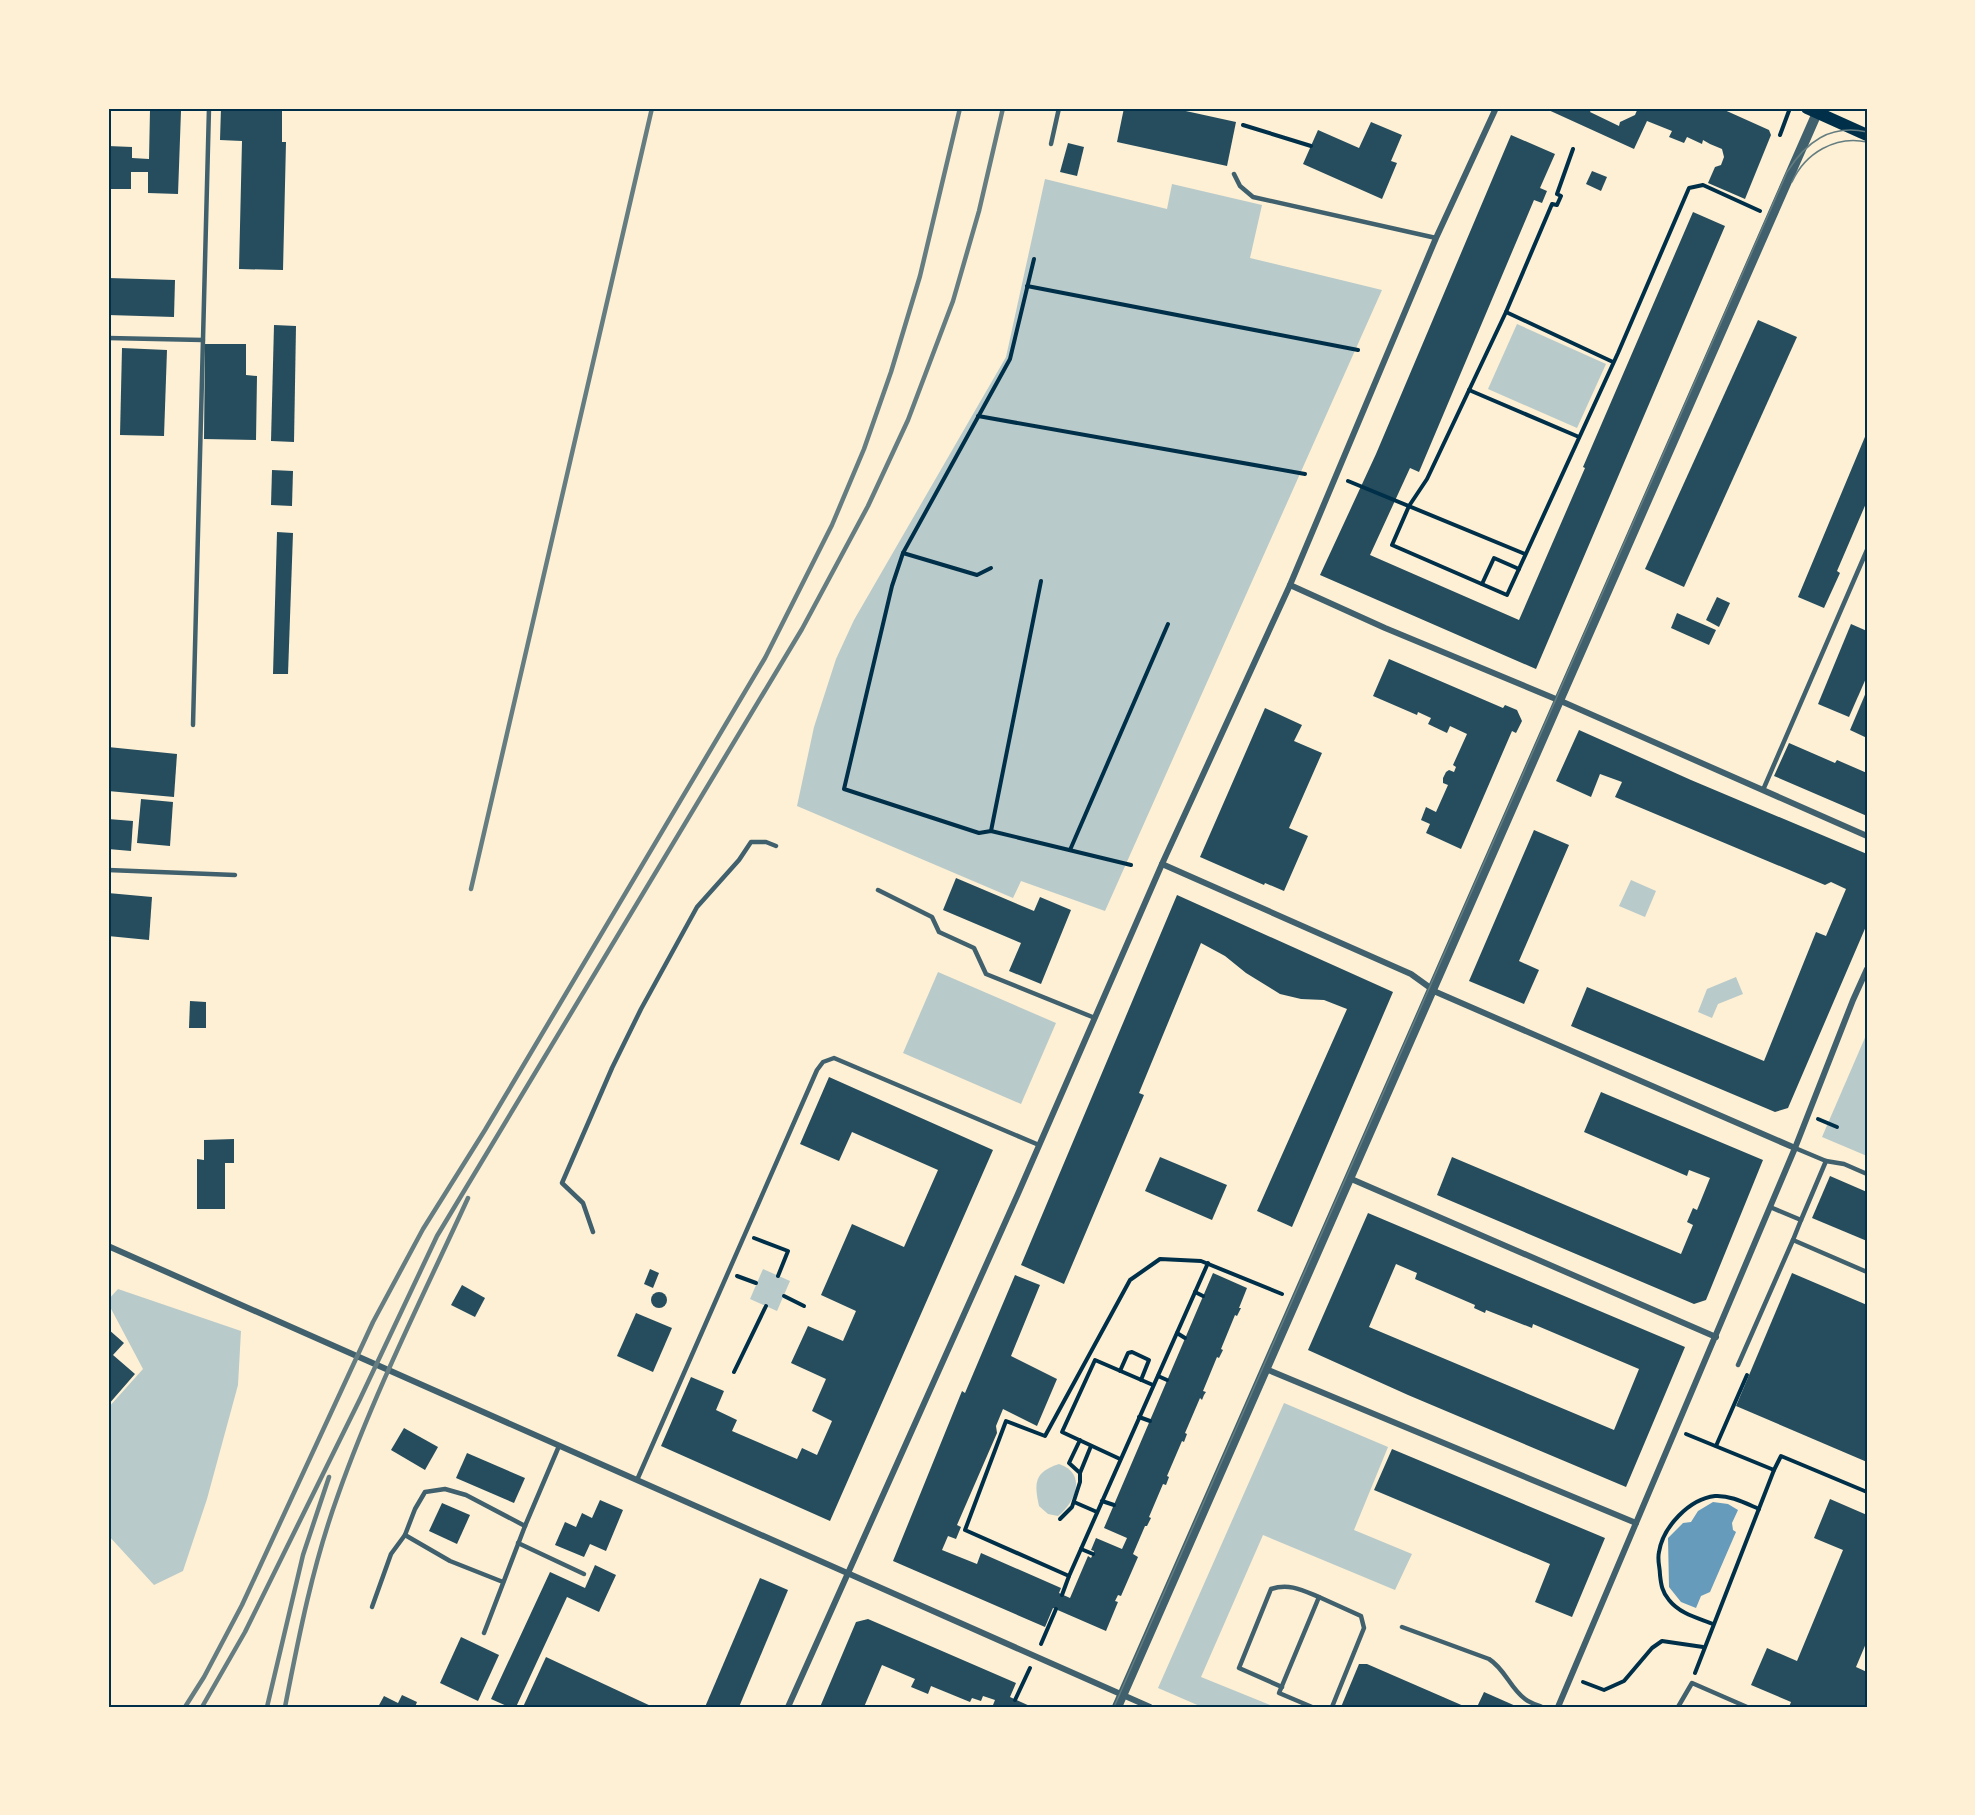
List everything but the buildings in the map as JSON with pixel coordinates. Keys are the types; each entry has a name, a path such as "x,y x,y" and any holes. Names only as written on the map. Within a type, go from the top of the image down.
{"main road":[{"path":"1814,110 1867,135"}],"street":[{"path":"788,1707 1162,864 1290,585 1436,238 1496,108"},
{"path":"1117,1707 1772,216 1814,110"},
{"path":"1290,585 1867,836"},
{"path":"1162,864 1411,974 1433,990 1795,1148"},
{"path":"1558,1707 1795,1148 1867,969"},
{"path":"1349,1179 1716,1336"},
{"path":"108,1246 1150,1707"},
{"path":"1266,1369 1636,1523"}],"lane":[{"path":"193,725 209,108"},
{"path":"1051,144 1059,108"},
{"path":"1234,174 1240,186 1253,197 1436,238"},
{"path":"108,338 203,340"},
{"path":"1763,790 1867,550"},
{"path":"593,1232 583,1203 562,1183 612,1068 641,1009 697,907 739,860 751,842 766,842 776,846"},
{"path":"108,870 235,875"},
{"path":"878,890 932,916 939,932 974,948 986,974 1095,1018"},
{"path":"637,1480 817,1070 823,1062 834,1058 1039,1145"},
{"path":"1795,1148 1867,1174"},
{"path":"1738,1365 1826,1161"},
{"path":"1770,1207 1801,1220"},
{"path":"1793,1240 1867,1272"},
{"path":"484,1633 518,1543 559,1446"},
{"path":"372,1607 391,1554 405,1535 415,1509 425,1492 445,1489 466,1495 525,1526"},
{"path":"405,1535 450,1561 503,1582"},
{"path":"518,1543 584,1574"},
{"path":"1282,1687 1239,1668 1271,1589 1291,1586 1361,1616 1364,1628 1332,1707"},
{"path":"1312,1707 1280,1693 1319,1597"},
{"path":"1402,1627 1489,1659 1497,1664 1519,1694 1542,1707"},
{"path":"1678,1707 1692,1683 1747,1707"}],"path":[{"path":"1780,135 1790,108"},
{"path":"1243,124 1311,146"},
{"path":"1573,149 1557,194 1561,196 1557,206 1552,204 1506,312 1427,479 1409,506 1392,545 1508,595 1689,188 1703,185 1772,216"},
{"path":"1034,259 1010,359 903,553 892,586 844,789 979,833 991,831 1131,865"},
{"path":"1027,286 1358,350"},
{"path":"1506,312 1613,362"},
{"path":"1469,390 1579,437"},
{"path":"978,416 1305,474"},
{"path":"1336,476 1525,554"},
{"path":"903,553 977,575 991,568"},
{"path":"1482,584 1494,558 1519,569"},
{"path":"991,831 1041,580"},
{"path":"1070,850 1168,624"},
{"path":"1808,1115 1838,1126"},
{"path":"745,1234 788,1251 778,1276"},
{"path":"1069,1576 965,1530 1006,1421 1045,1436 1130,1280 1160,1259 1201,1260 1274,1290"},
{"path":"1062,1595 1208,1263"},
{"path":"728,1272 756,1283"},
{"path":"1195,1292 1203,1296"},
{"path":"784,1296 804,1306"},
{"path":"734,1372 766,1306"},
{"path":"1177,1333 1185,1338"},
{"path":"1120,1371 1128,1353 1132,1352 1149,1360 1141,1380"},
{"path":"1120,1459 1062,1432 1095,1360 1153,1385"},
{"path":"1158,1376 1167,1380"},
{"path":"1139,1417 1149,1421"},
{"path":"1676,1430 1774,1470"},
{"path":"1080,1440 1069,1463 1080,1473"},
{"path":"1060,1519 1074,1502 1080,1482 1080,1473 1091,1446"},
{"path":"1692,1683 1713,1624 1781,1456 1867,1492"},
{"path":"1713,1624 1681,1611 1665,1594 1661,1585 1658,1562 1658,1552 1663,1536 1688,1508 1712,1497 1730,1498 1759,1509"},
{"path":"1102,1500 1114,1505"},
{"path":"1074,1502 1097,1512"},
{"path":"1081,1549 1093,1554"},
{"path":"1015,1700 1056,1610"},
{"path":"1571,1677 1604,1690 1624,1681 1652,1648 1662,1641 1704,1647"}],"shaded area":[{"path":"1045,179 1167,209 1172,184 1262,205 1250,258 1382,290 1105,911 1021,881 1013,898 797,806 814,727 836,659 854,620 1006,357"},
{"path":"1517,324 1606,364 1577,428 1488,389"},
{"path":"1631,880 1656,891 1645,917 1619,906"},
{"path":"938,972 1056,1023 1021,1104 903,1053"},
{"path":"1736,977 1743,994 1718,1004 1712,1018 1698,1012 1707,989"},
{"path":"1867,1033 1867,1156 1822,1137"},
{"path":"763,1269 790,1281 777,1311 750,1299"},
{"path":"118,1289 241,1331 238,1385 207,1499 183,1571 154,1585 108,1535 108,1408 143,1369 108,1303"},
{"path":"1284,1403 1388,1447 1354,1530 1412,1554 1395,1590 1263,1535 1201,1677 1275,1707 1202,1707 1158,1688"},
{"path":"1059,1464 1068,1468 1073,1474 1076,1488 1070,1503 1058,1516 1048,1514 1039,1506 1036,1491 1040,1475"}],"water":[{"path":"1713,1502 1728,1504 1738,1510 1732,1523 1733,1530 1736,1532 1710,1592 1701,1596 1696,1608 1681,1602 1669,1587 1668,1538 1683,1523 1691,1522 1698,1511"}],"tram line":[{"path":"1114,1707 1787,172 1802,152 1820,138 1842,131 1867,132"},
{"path":"1792,182 1805,163 1823,148 1844,141 1867,142"}],"railway":[{"path":"471,889 652,108"},
{"path":"185,1707 204,1677 242,1605 373,1322 423,1229 485,1130 765,658 832,525 864,449 891,372 920,276 960,108"},
{"path":"202,1707 245,1632 360,1399 437,1236 802,629 868,506 908,420 953,301 979,211 1003,108"},
{"path":"285,1707 314,1573 338,1495 383,1382 468,1198"},
{"path":"267,1707 303,1555 329,1477"}]}
